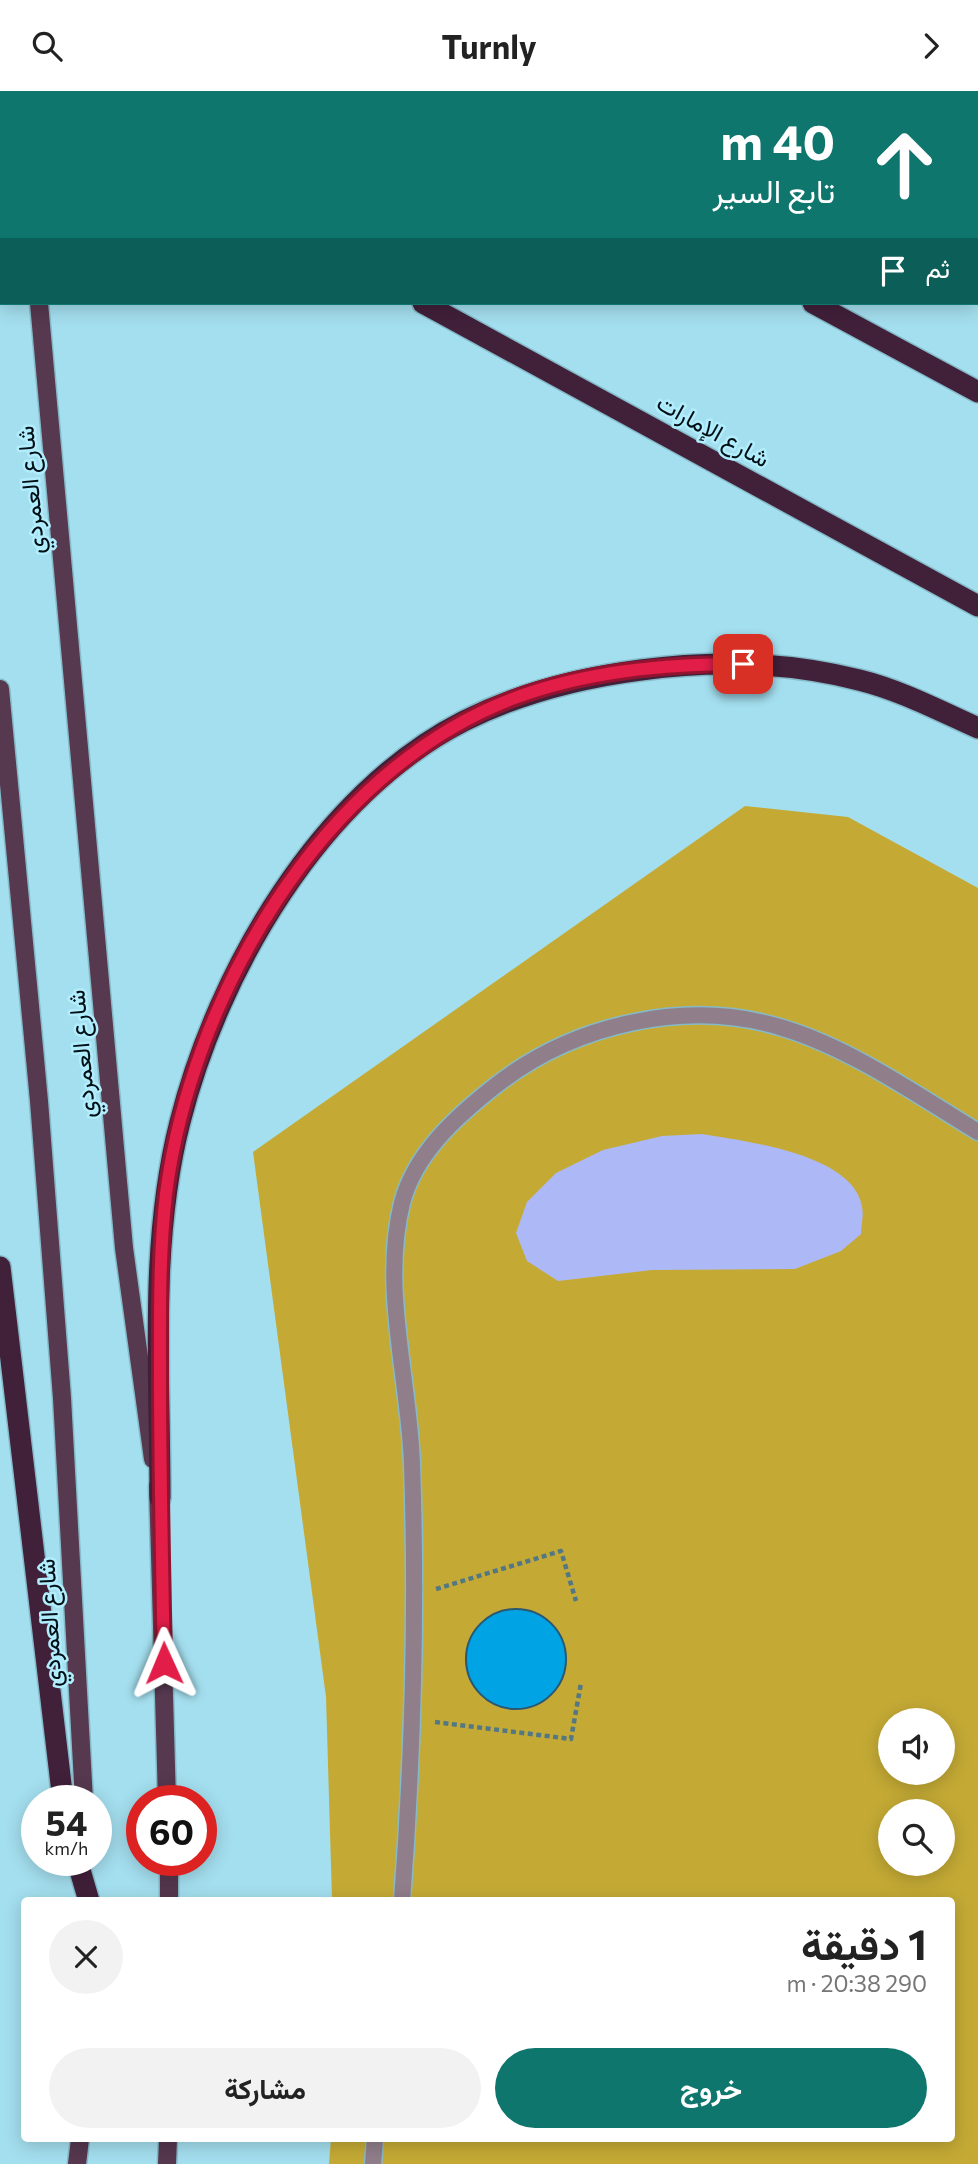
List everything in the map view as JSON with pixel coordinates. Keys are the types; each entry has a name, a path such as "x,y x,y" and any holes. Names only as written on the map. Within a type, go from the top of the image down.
{"highway":[{"name":"شارع الإمارات","path":"427,305 978,606"},
{"path":"817,305 978,392"},
{"path":"160,1498 160,1262 166,1192 179,1124 199,1058 225,993 257,932 309,858 370,789 414,753 461,723 512,699 566,682 662,667 743,664 825,673 864,681 978,728"},
{"path":"0,1266 61,1785"},
{"path":"82,1876 89,1897"}],"main road":[{"name":"شارع العمردي","path":"39,305 124,1248 145,1413 160,1498 167,1785"},
{"name":"شارع العمردي","path":"0,689 62,1398 84,1785"},
{"path":"89,1876 90,1897"},
{"path":"169,1876 169,1897"},
{"path":"78,2164 80,2142"},
{"path":"167,2164 168,2142"}],"lane":[{"path":"402,1897 413,1719 415,1595 411,1459 393,1250 403,1199 426,1152 461,1113 517,1068 581,1036 650,1018 722,1015 784,1028 841,1053 978,1132"},
{"path":"373,2164 375,2142"}],"path":[{"path":"415,1595 561,1551 576,1601"},
{"path":"413,1719 571,1739 581,1683"}],"shaded area":[{"path":"745,806 848,817 978,888 978,2164 329,2164 331,2142 955,2142 955,1897 332,1897 326,1697 253,1152"}],"water":[{"path":"702,1134 795,1153 840,1174 855,1189 862,1207 861,1234 841,1251 795,1269 652,1270 558,1281 527,1261 516,1233 527,1202 556,1173 603,1150 662,1136"}],"building":[{"path":"516,1609 535,1613 552,1623 562,1640 566,1659 562,1678 552,1695 535,1705 516,1709 497,1705 480,1695 470,1678 466,1659 470,1640 480,1623 497,1613"}],"route":[{"path":"164,1663 160,1498 160,1262 166,1192 179,1124 199,1058 225,993 257,932 295,876 331,830 370,789 414,753 461,723 512,699 566,682 662,667 743,664"}]}
